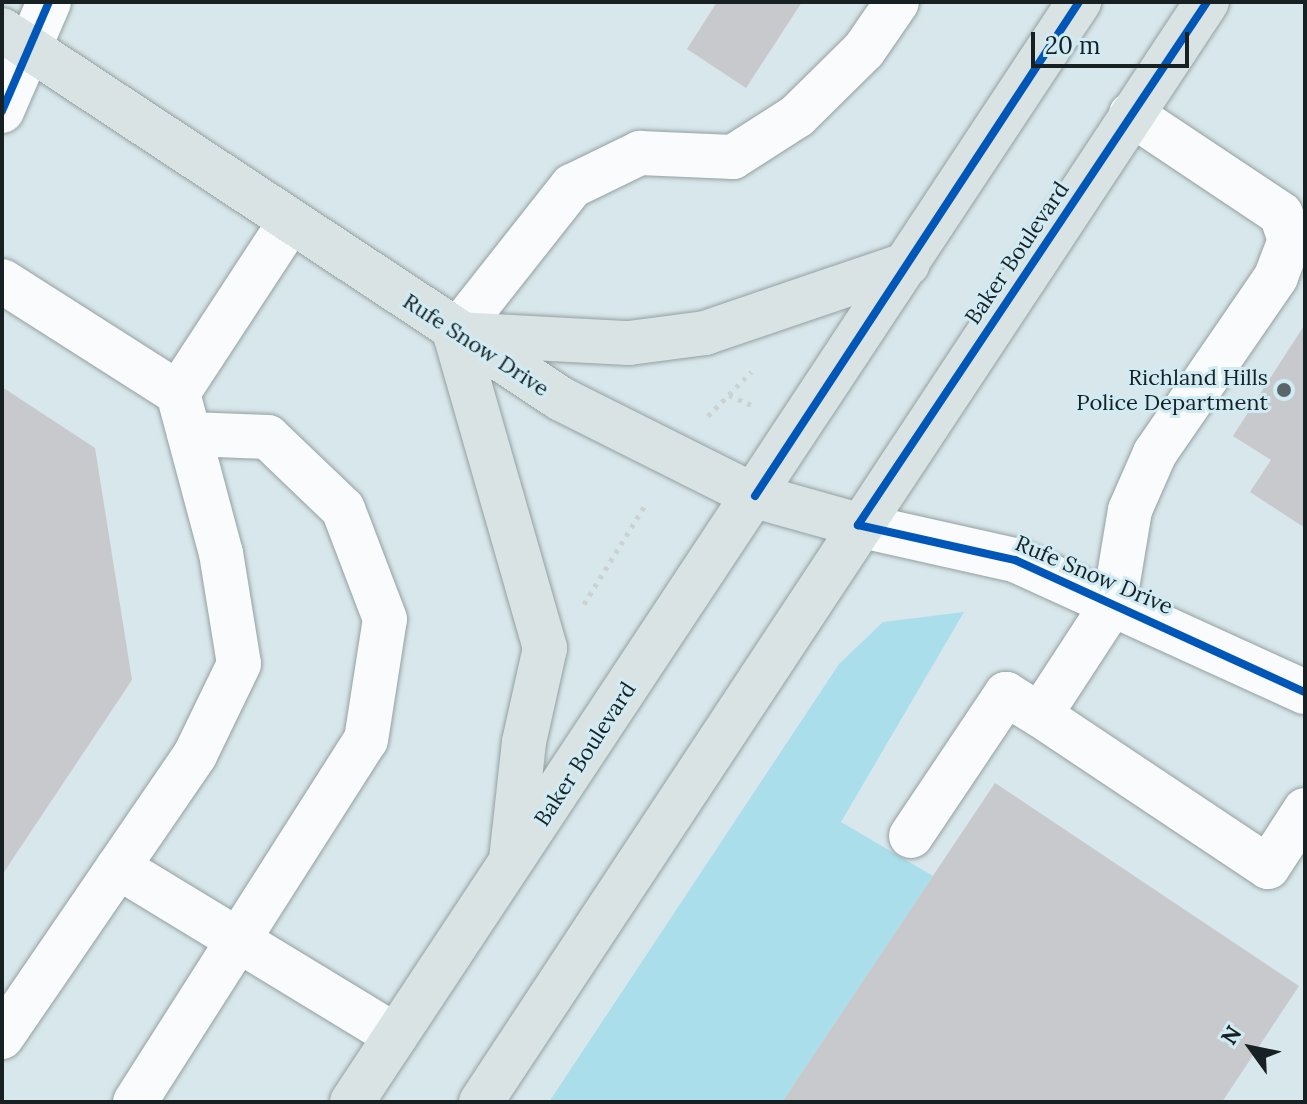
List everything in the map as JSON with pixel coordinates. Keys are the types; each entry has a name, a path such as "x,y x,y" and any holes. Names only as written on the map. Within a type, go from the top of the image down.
{"main road":[{"name":"Baker Boulevard","path":"352,1102 510,868 1079,2"},
{"name":"Baker Boulevard","path":"481,1102 858,525 1207,2"},
{"name":"Rufe Snow Drive","path":"17,40 455,334 561,399 755,496 858,525"},
{"path":"510,868 524,742 545,648 455,334 629,343 705,333 908,264"}],"street":[{"path":"2,111 17,40 49,2"},
{"path":"455,334 572,186 640,153 733,157 797,116 864,50 897,2"},
{"path":"1040,715 1115,600 1130,510 1155,453 1276,277 1290,240 1281,214 1131,114"},
{"path":"2,1037 195,755 239,664 221,553 183,414 290,222"},
{"path":"2,281 183,414 268,437 343,509 385,619 366,740 241,942 135,1102"},
{"name":"Rufe Snow Drive","path":"858,525 960,542 1115,600 1305,692"},
{"path":"911,836 1006,694 1268,867 1305,810"},
{"path":"118,867 396,1036"}],"path":[{"path":"704,420 762,362"},
{"path":"729,395 766,412"},
{"path":"577,615 644,507"}],"shaded area":[{"path":"964,612 841,822 933,876 782,1102 549,1102 839,664 883,622"}],"building":[{"path":"717,2 802,2 746,88 687,49"},
{"name":"Richland Hills Police Department","path":"1305,324 1305,528 1250,492 1271,460 1233,436"},
{"path":"2,387 95,448 132,680 2,875"},
{"path":"995,783 1299,986 1222,1102 782,1102"}],"cycle path":[{"path":"2,111 49,2"},
{"path":"755,496 1079,2"},
{"path":"1207,2 858,525 1015,560 1305,692"}],"place":[{"name":"Richland Hills Police Department","path":"1284,390"}]}
